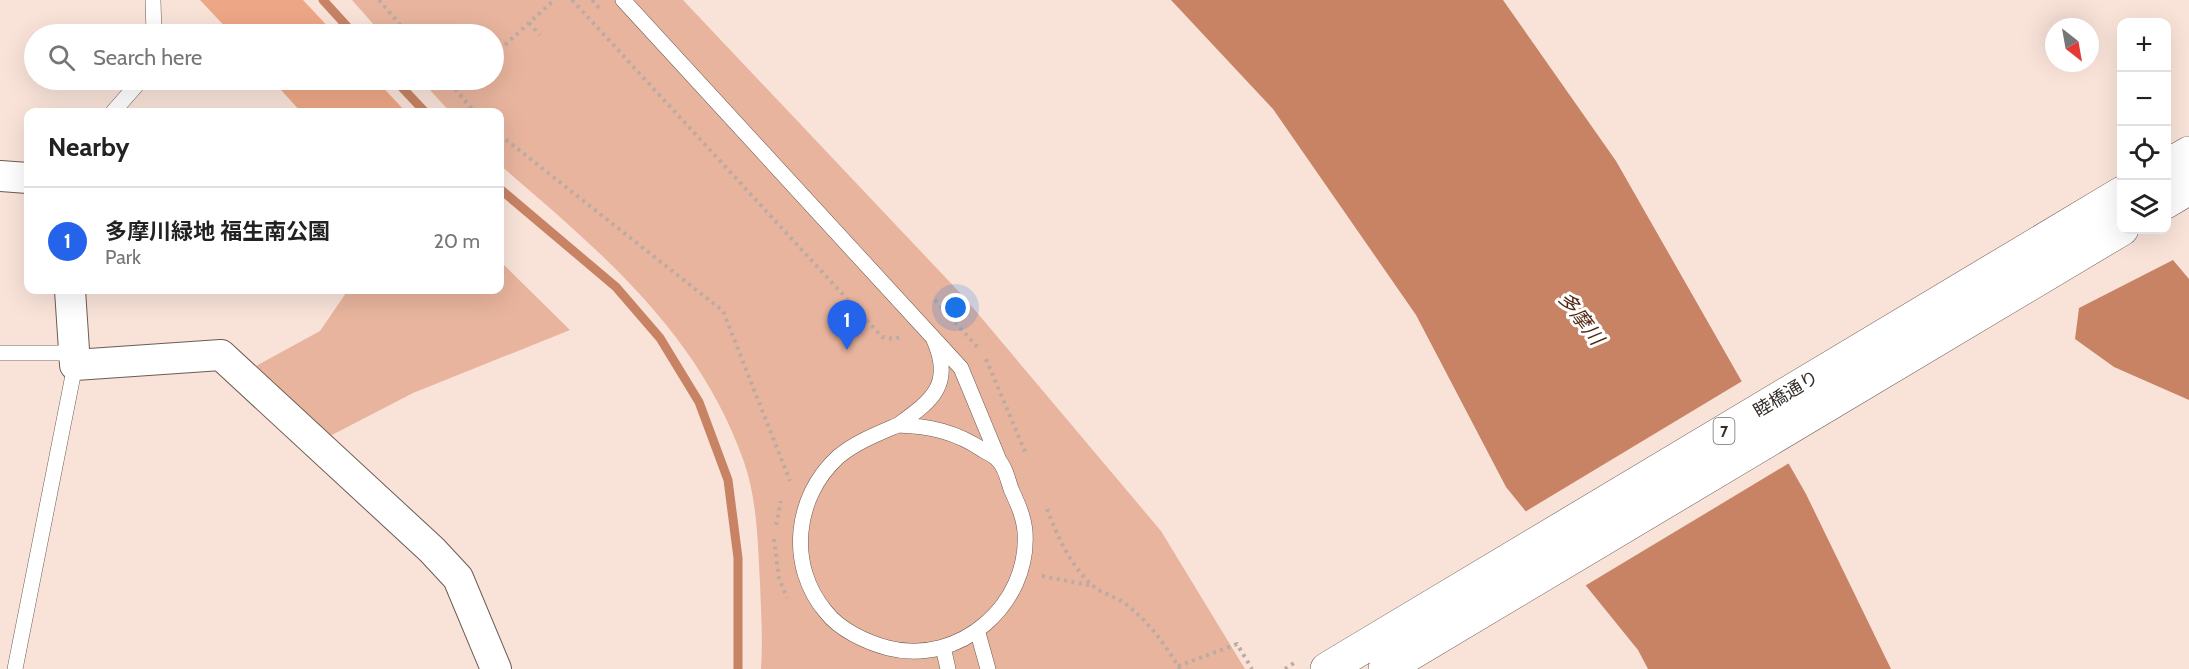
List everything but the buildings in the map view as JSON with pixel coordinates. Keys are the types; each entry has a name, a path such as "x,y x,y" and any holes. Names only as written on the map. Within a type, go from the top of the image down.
{"main road":[{"path":"2171,163 2189,153"},
{"path":"2171,199 2189,188"},
{"name":"睦橋通り","path":"1327,669 2117,195"},
{"name":"睦橋通り","path":"1385,669 2117,231"}],"street":[{"path":"0,176 24,178"},
{"path":"70,294 75,359 221,355 432,550 458,578 496,669"}],"lane":[{"path":"153,0 154,24"},
{"path":"622,0 921,323 932,335 962,368 1021,512 1025,532 1024,551 1012,590 1000,609 978,633 943,647 917,652 896,650 879,645 844,628 826,614 815,597 802,563 800,545 803,507 822,475 838,458 861,441 898,425 925,405 938,387 941,364 932,335"},
{"path":"116,108 132,90"},
{"path":"0,353 75,359 15,669"},
{"path":"898,425 940,429 963,437 999,460"},
{"path":"978,633 988,669"},
{"path":"943,647 948,669"}],"path":[{"path":"379,0 399,24"},
{"path":"504,46 554,0"},
{"path":"572,0 882,337 893,339 905,335 940,305"},
{"path":"529,23 540,35"},
{"path":"456,90 472,108"},
{"path":"504,138 723,311 791,479 788,488"},
{"path":"776,527 778,505 784,496"},
{"path":"775,537 779,578 791,607"},
{"path":"1060,544 1093,586 1126,604 1144,620 1179,668 1237,644 1251,669"}],"shaded area":[{"path":"200,0 303,0 326,24 223,24"},
{"path":"352,0 683,0 963,296 1161,531 1245,669 761,669 762,626 752,491 744,462 725,416 701,373 643,297 574,230 504,169 504,108 446,108 430,90 504,90 504,24 373,24"},
{"path":"281,90 385,90 402,108 297,108"},
{"path":"504,265 570,330 413,393 328,437 254,367 320,331 345,294 504,294"}],"water":[{"name":"多摩川","path":"1171,0 1503,0 1616,161 1806,494 1891,669 1648,669 1638,650 1506,487 1416,315 1273,109"},
{"path":"2173,260 2189,279 2189,400 2114,367 2075,339 2079,308"}],"pier":[{"path":"1744,380 1791,462 1583,587 1523,513"}],"waterway":[{"path":"323,0 345,24"},
{"path":"404,90 421,108"},
{"path":"504,192 616,287 660,338 699,402 728,480 738,558 738,669"}],"place":[{"name":"多摩川緑地 福生南公園","path":"847,350"}]}
